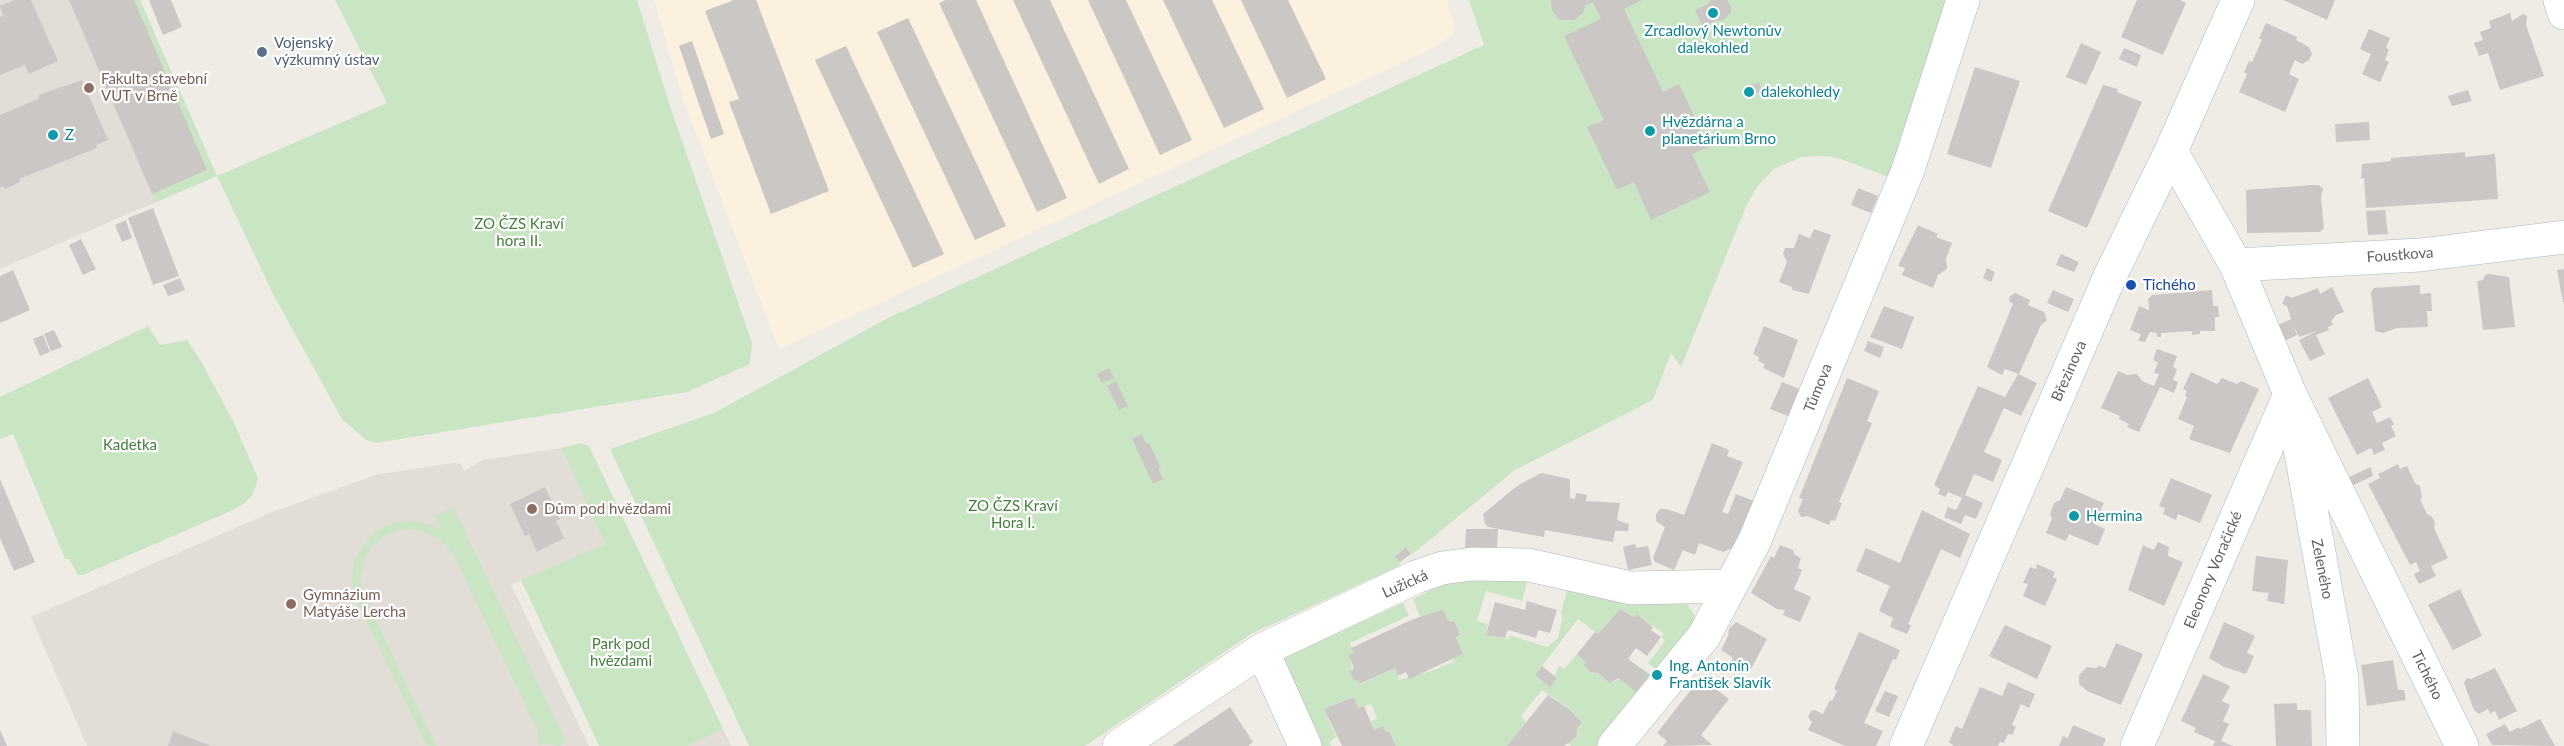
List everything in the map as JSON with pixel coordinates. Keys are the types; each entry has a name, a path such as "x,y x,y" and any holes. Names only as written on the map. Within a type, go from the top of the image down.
{"street":[{"name":"Tůmova","path":"1614,746 1704,636 1754,542 1908,170 1963,0"},
{"name":"Březinova","path":"1906,746 2110,276 2171,151 2238,0"},
{"path":"2560,0 2564,14"},
{"name":"Tichého","path":"2171,151 2236,265 2290,394 2462,746"},
{"name":"Foustkova","path":"2236,265 2420,255 2564,237"},
{"name":"Eleonory Voračické","path":"2137,746 2290,394"},
{"name":"Zeleného","path":"2290,394 2342,679 2343,746"},
{"name":"Lužická","path":"1119,746 1262,650 1416,577 1442,568 1472,564 1529,565 1631,588 1729,586"},
{"path":"1262,650 1305,746"}],"shaded area":[{"name":"Fakulta stavební VUT v Brně","path":"0,0 140,0 217,176 0,269"},
{"path":"654,0 1447,0 1454,25 1453,35 1427,51 779,349 683,99"},
{"name":"Gymnázium Matyáše Lercha","path":"561,448 605,544 511,585 589,746 87,746 31,617 272,512 379,474 454,463 461,464 464,471 483,460"},
{"path":"723,729 731,746 688,746"}],"green space":[{"path":"69,0 140,0 217,176 154,203 152,193"},
{"name":"ZO ČZS Kraví hora II.","path":"335,0 637,0 669,103 752,343 750,364 687,392 376,443 366,440 342,419 274,296 217,176 387,103"},
{"name":"ZO ČZS Kraví Hora I.","path":"1469,0 1946,0 1940,25 1888,177 1827,156 1801,157 1774,169 1758,186 1747,204 1681,367 1671,353 1653,400 1515,470 1415,552 1411,554 1406,547 1395,555 1400,562 1399,566 1251,634 1085,746 749,746 610,449 714,413 886,319 1484,45"},
{"name":"Kadetka","path":"148,326 160,345 187,340 234,423 258,478 253,494 245,503 233,510 83,575 78,575 69,559 65,559 13,434 0,439 0,397"},
{"name":"Park pod hvězdami","path":"581,443 589,446 723,729 688,746 599,746 521,580 605,544 561,448"},
{"path":"453,507 567,743 559,746 545,744 539,746 537,729 452,552 441,540 428,533 412,529 397,531 383,537 371,547 360,576 362,591 436,746 427,746 355,598 352,580 354,561 363,545 376,531 393,523 412,521 430,525 442,531 435,516"},
{"path":"1481,578 1528,579 1522,601 1486,591 1477,621 1488,624 1486,633 1490,636 1508,639 1510,635 1547,647 1558,638 1561,613 1568,587 1686,603 1694,614 1694,624 1657,670 1648,663 1665,641 1661,637 1664,634 1637,614 1634,617 1620,609 1598,634 1578,619 1535,675 1550,686 1557,678 1555,675 1559,666 1564,669 1577,654 1587,662 1591,672 1599,674 1610,683 1618,680 1623,674 1628,659 1653,676 1597,746 1571,746 1568,743 1578,737 1577,729 1582,722 1569,708 1542,690 1521,716 1526,722 1507,746 1396,746 1389,731 1386,732 1383,726 1374,730 1371,721 1377,718 1371,704 1358,708 1353,697 1324,709 1336,737 1330,742 1331,746 1319,746 1280,659 1403,603 1409,616 1350,643 1354,653 1349,655 1354,681 1358,680 1360,684 1395,668 1399,680 1434,670 1453,662 1457,635 1460,633 1455,622 1448,621 1443,609 1420,617 1413,599 1446,583"}],"building":[{"path":"14,0 31,0 58,61 29,74 25,65 0,75 0,17 3,16 0,6"},
{"path":"69,0 134,0 207,170 152,194"},
{"path":"149,0 171,0 182,27 163,35"},
{"path":"734,0 756,0 829,191 771,214 729,102 739,99 705,11"},
{"path":"946,0 976,0 1067,198 1037,212 939,3"},
{"path":"1013,0 1050,0 1129,169 1099,184"},
{"path":"1088,0 1126,0 1192,140 1160,155"},
{"path":"1163,0 1212,0 1264,109 1224,128"},
{"path":"1241,0 1288,0 1326,79 1287,98"},
{"path":"1551,0 1642,0 1624,9 1663,92 1679,84 1709,147 1692,154 1710,192 1651,220 1634,182 1617,190 1587,127 1604,120 1564,36 1601,19 1593,2 1585,6 1583,13 1574,20 1560,20 1552,11"},
{"name":"Zrcadlový Newtonův dalekohled","path":"1711,0 1727,0 1731,6 1731,12 1724,20 1715,21 1703,27 1695,10 1708,4"},
{"path":"2137,0 2180,0 2186,3 2163,55 2121,37"},
{"path":"2283,0 2335,0 2327,20"},
{"path":"2510,13 2512,21 2523,14 2527,16 2526,25 2544,76 2500,90 2488,53 2479,56 2474,43 2483,40 2480,32 2491,28 2489,21"},
{"path":"908,18 1006,226 975,240 877,32"},
{"path":"2266,23 2297,37 2296,40 2309,47 2312,54 2309,60 2302,64 2295,60 2289,74 2299,79 2285,112 2239,92 2247,74 2244,72 2249,61 2252,62 2262,40 2259,38"},
{"path":"2369,29 2390,38 2385,60 2389,62 2380,82 2362,74 2371,54 2360,49"},
{"path":"692,41 724,134 711,139 679,46"},
{"path":"2081,43 2101,52 2086,85 2066,77"},
{"path":"846,46 944,254 913,268 815,60"},
{"path":"2124,48 2141,55 2137,67 2119,59"},
{"path":"1975,67 2020,81 1991,168 1947,154"},
{"name":"Z","path":"82,80 108,140 96,145 97,148 19,179 20,182 5,189 3,186 0,187 0,115 38,99 39,95"},
{"path":"1759,82 1762,91 1754,94 1751,85"},
{"path":"2103,85 2118,89 2117,92 2142,102 2087,228 2048,211"},
{"path":"2468,90 2472,101 2452,106 2448,96"},
{"path":"2369,122 2370,140 2336,142 2335,124"},
{"path":"2465,152 2465,157 2495,154 2498,199 2366,208 2364,178 2361,179 2362,164 2391,161 2391,158"},
{"path":"2319,185 2323,189 2321,197 2324,228 2320,232 2247,233 2246,190"},
{"path":"1858,188 1878,196 1871,213 1851,205"},
{"path":"153,208 179,276 153,285 128,218"},
{"path":"2385,210 2388,234 2368,235 2366,211"},
{"path":"126,220 132,238 122,242 115,225"},
{"path":"1918,225 1938,234 1936,237 1952,243 1946,258 1947,269 1938,275 1933,288 1902,275 1905,268 1898,266"},
{"path":"1814,229 1831,235 1809,294 1792,290 1792,287 1779,282 1787,262 1783,254 1785,248 1794,248 1799,234 1810,238"},
{"path":"81,239 96,269 83,275 69,245"},
{"path":"2061,254 2079,262 2074,272 2056,265"},
{"path":"1987,268 1995,272 1991,282 1983,278"},
{"path":"2564,269 2564,302 2563,302 2557,270"},
{"path":"13,270 30,310 0,323 0,276"},
{"path":"2485,275 2509,277 2515,327 2483,330 2477,281 2483,280"},
{"path":"180,278 185,290 168,296 163,285"},
{"path":"2420,285 2420,294 2431,293 2432,311 2427,311 2428,327 2397,328 2383,333 2375,331 2371,292 2374,288"},
{"path":"2332,287 2344,312 2336,315 2331,321 2333,325 2328,327 2329,330 2316,335 2325,354 2310,361 2299,340 2317,331 2299,337 2293,324 2297,335 2282,342 2274,327 2291,319 2287,306 2282,304 2286,295 2292,298 2318,288 2320,294"},
{"path":"2053,290 2074,299 2068,312 2047,303"},
{"path":"2212,290 2213,306 2218,306 2219,317 2215,317 2215,331 2200,331 2200,334 2192,335 2192,331 2161,333 2161,337 2157,337 2157,333 2150,332 2145,342 2138,341 2141,334 2130,330 2139,306 2149,310 2148,299 2152,295"},
{"path":"2015,293 2030,300 2028,305 2044,312 2047,320 2041,325 2019,374 2005,369 2002,375 1987,367 2013,304 2009,301 2010,296"},
{"path":"1884,306 1914,317 1902,349 1870,337"},
{"path":"1764,326 1798,340 1784,378 1763,368 1765,364 1758,361 1759,357 1753,354"},
{"path":"54,330 62,347 51,351 44,334"},
{"path":"43,335 50,352 40,356 33,339"},
{"path":"1868,341 1884,347 1880,358 1864,351"},
{"path":"2157,349 2177,356 2173,367 2177,369 2173,380 2178,382 2174,393 2160,387 2139,432 2127,427 2129,424 2119,419 2120,416 2101,408 2118,371 2127,375 2137,374 2142,381 2154,386 2159,374 2154,373 2158,362 2153,360"},
{"path":"1109,368 1114,378 1102,383 1097,374"},
{"path":"2191,372 2217,384 2222,378 2237,384 2241,381 2259,389 2230,453 2189,439 2194,426 2178,419 2187,397 2185,396 2187,391 2183,389"},
{"path":"2018,374 2037,383 2021,416 2004,408 1984,452 2002,460 1993,482 1974,474 1965,495 1983,503 1976,519 1965,515 1961,524 1944,517 1948,507 1956,510 1962,498 1948,492 1945,497 1938,494 1940,489 1934,485 1978,386 2005,397"},
{"path":"1847,378 1879,391 1867,421 1872,423 1839,502 1842,503 1835,521 1831,520 1829,525 1807,516 1801,517 1798,511 1803,499 1799,498"},
{"path":"2368,378 2382,407 2372,412 2377,423 2390,417 2396,436 2382,443 2385,450 2374,455 2371,448 2357,455 2328,398"},
{"path":"1116,381 1128,406 1119,410 1107,386"},
{"path":"1782,382 1799,389 1788,416 1770,409"},
{"path":"1142,434 1161,468 1158,469 1163,479 1153,484 1132,439"},
{"path":"1712,443 1729,450 1727,456 1743,462 1722,512 1728,514 1736,494 1756,502 1732,548 1723,552 1699,543 1695,555 1683,550 1674,570 1655,562 1653,558 1665,527 1656,521 1656,514 1660,509 1667,509 1684,515"},
{"path":"2398,464 2400,469 2407,466 2415,483 2420,486 2422,498 2420,499 2427,514 2435,522 2434,528 2448,558 2431,566 2436,576 2419,584 2414,574 2420,571 2416,562 2410,565 2368,484 2380,478 2378,474"},
{"path":"2371,467 2373,476 2351,486 2347,478"},
{"path":"1541,473 1570,479 1570,498 1575,499 1576,493 1587,495 1586,501 1620,503 1617,520 1629,524 1628,531 1615,531 1613,542 1545,530 1544,537 1488,527 1485,524 1483,514 1517,486"},
{"path":"2171,478 2212,495 2200,523 2178,514 2176,520 2163,514 2165,508 2159,506"},
{"path":"0,479 35,562 14,571 0,538"},
{"path":"545,487 560,519 556,521 564,538 537,552 529,534 525,536 510,504"},
{"name":"Hermina","path":"2066,487 2104,503 2094,524 2105,529 2098,546 2069,534 2066,541 2046,533 2052,519 2050,514 2054,503 2060,500"},
{"path":"1922,510 1970,534 1960,558 1941,549 1908,624 1911,625 1907,634 1890,627 1893,618 1879,611 1890,586 1856,571 1866,548 1900,563"},
{"path":"1466,529 1498,529 1497,548 1465,548"},
{"path":"2158,542 2169,547 2168,556 2183,562 2164,606 2128,590 2143,545 2154,550"},
{"path":"1635,544 1636,548 1648,546 1652,565 1628,570 1623,547"},
{"path":"1780,545 1793,550 1795,555 1801,558 1798,568 1802,570 1794,589 1811,597 1800,622 1783,615 1785,610 1777,609 1751,593 1771,556 1774,558"},
{"path":"1406,547 1411,554 1400,562 1395,556"},
{"path":"2256,556 2288,560 2284,604 2267,601 2269,593 2252,591"},
{"path":"2037,564 2055,572 2053,577 2057,579 2045,606 2023,596 2028,584 2023,583 2030,567 2036,569"},
{"path":"2460,589 2482,636 2453,650 2428,605"},
{"path":"1527,601 1557,610 1550,633 1538,630 1536,638 1508,630 1505,638 1486,635 1495,602 1525,610"},
{"path":"1443,609 1448,621 1455,622 1460,634 1456,638 1463,654 1409,679 1406,672 1398,676 1395,668 1359,684 1358,680 1354,681 1350,671 1353,670 1353,666 1348,655 1354,653 1351,648 1411,620"},
{"path":"1620,609 1634,617 1637,614 1653,627 1651,630 1661,637 1647,656 1636,648 1628,659 1649,675 1636,692 1619,678 1610,683 1598,673 1590,672 1584,665 1586,662 1577,654 1595,632 1598,634"},
{"path":"1736,622 1767,639 1751,669 1742,663 1739,667 1734,666 1731,662 1733,658 1721,650 1729,629"},
{"path":"2224,622 2255,636 2247,653 2254,656 2246,674 2224,667 2209,658"},
{"path":"2005,625 2052,646 2037,679 1989,656"},
{"path":"1859,632 1900,650 1896,660 1893,659 1864,723 1883,731 1876,746 1845,746 1808,730 1812,722 1808,717 1811,711 1815,710 1823,714 1830,700 1832,701 1837,691 1834,689"},
{"path":"2116,643 2143,654 2121,705 2087,691 2079,684 2079,675 2087,667 2097,668 2098,665 2105,668"},
{"path":"2393,660 2398,690 2404,690 2406,700 2367,706 2361,665"},
{"path":"1542,666 1557,678 1550,687 1535,675"},
{"path":"2495,668 2517,711 2499,720 2495,711 2490,714 2488,709 2479,714 2474,710 2464,683 2467,678 2471,679"},
{"path":"2203,674 2230,686 2222,701 2230,705 2223,721 2229,724 2221,741 2233,746 2213,746 2215,741 2194,732 2196,728 2181,721"},
{"path":"1698,681 1706,688 1709,684 1729,699 1701,735 1712,745 1663,746 1667,741 1657,733"},
{"path":"2008,682 2035,694 2029,708 2021,704 2012,725 2016,727 2012,735 2008,734 2004,743 2000,742 1998,746 1954,746 1949,742 1956,726 1962,729 1980,687 2002,696"},
{"path":"1885,691 1898,696 1889,717 1875,711"},
{"path":"1548,695 1568,708 1582,722 1577,729 1577,737 1564,746 1507,746"},
{"path":"1354,697 1358,708 1364,706 1374,730 1383,726 1386,732 1389,731 1396,746 1342,746 1324,709"},
{"path":"2297,703 2297,710 2311,710 2312,746 2276,746 2274,704"},
{"path":"1230,707 1253,742 1248,746 1172,746"},
{"path":"2540,719 2555,746 2492,745 2486,734 2505,724 2510,732"},
{"path":"2073,725 2106,739 2103,746 2059,746 2063,736 2068,738"},
{"path":"0,730 7,746 0,746"},
{"path":"173,731 211,746 168,746"}],"place":[{"name":"Zrcadlový Newtonův dalekohled","path":"1713,13"},
{"name":"Vojenský výzkumný ústav","path":"262,52"},
{"name":"Fakulta stavební VUT v Brně","path":"89,88"},
{"name":"dalekohledy","path":"1749,92"},
{"name":"Hvězdárna a planetárium Brno","path":"1650,131"},
{"name":"Z","path":"53,135"},
{"name":"Tichého","path":"2131,285"},
{"name":"Dům pod hvězdami","path":"532,509"},
{"name":"Hermina","path":"2074,516"},
{"name":"Gymnázium Matyáše Lercha","path":"291,604"},
{"name":"Ing. Antonín František Slavík","path":"1657,675"}]}
